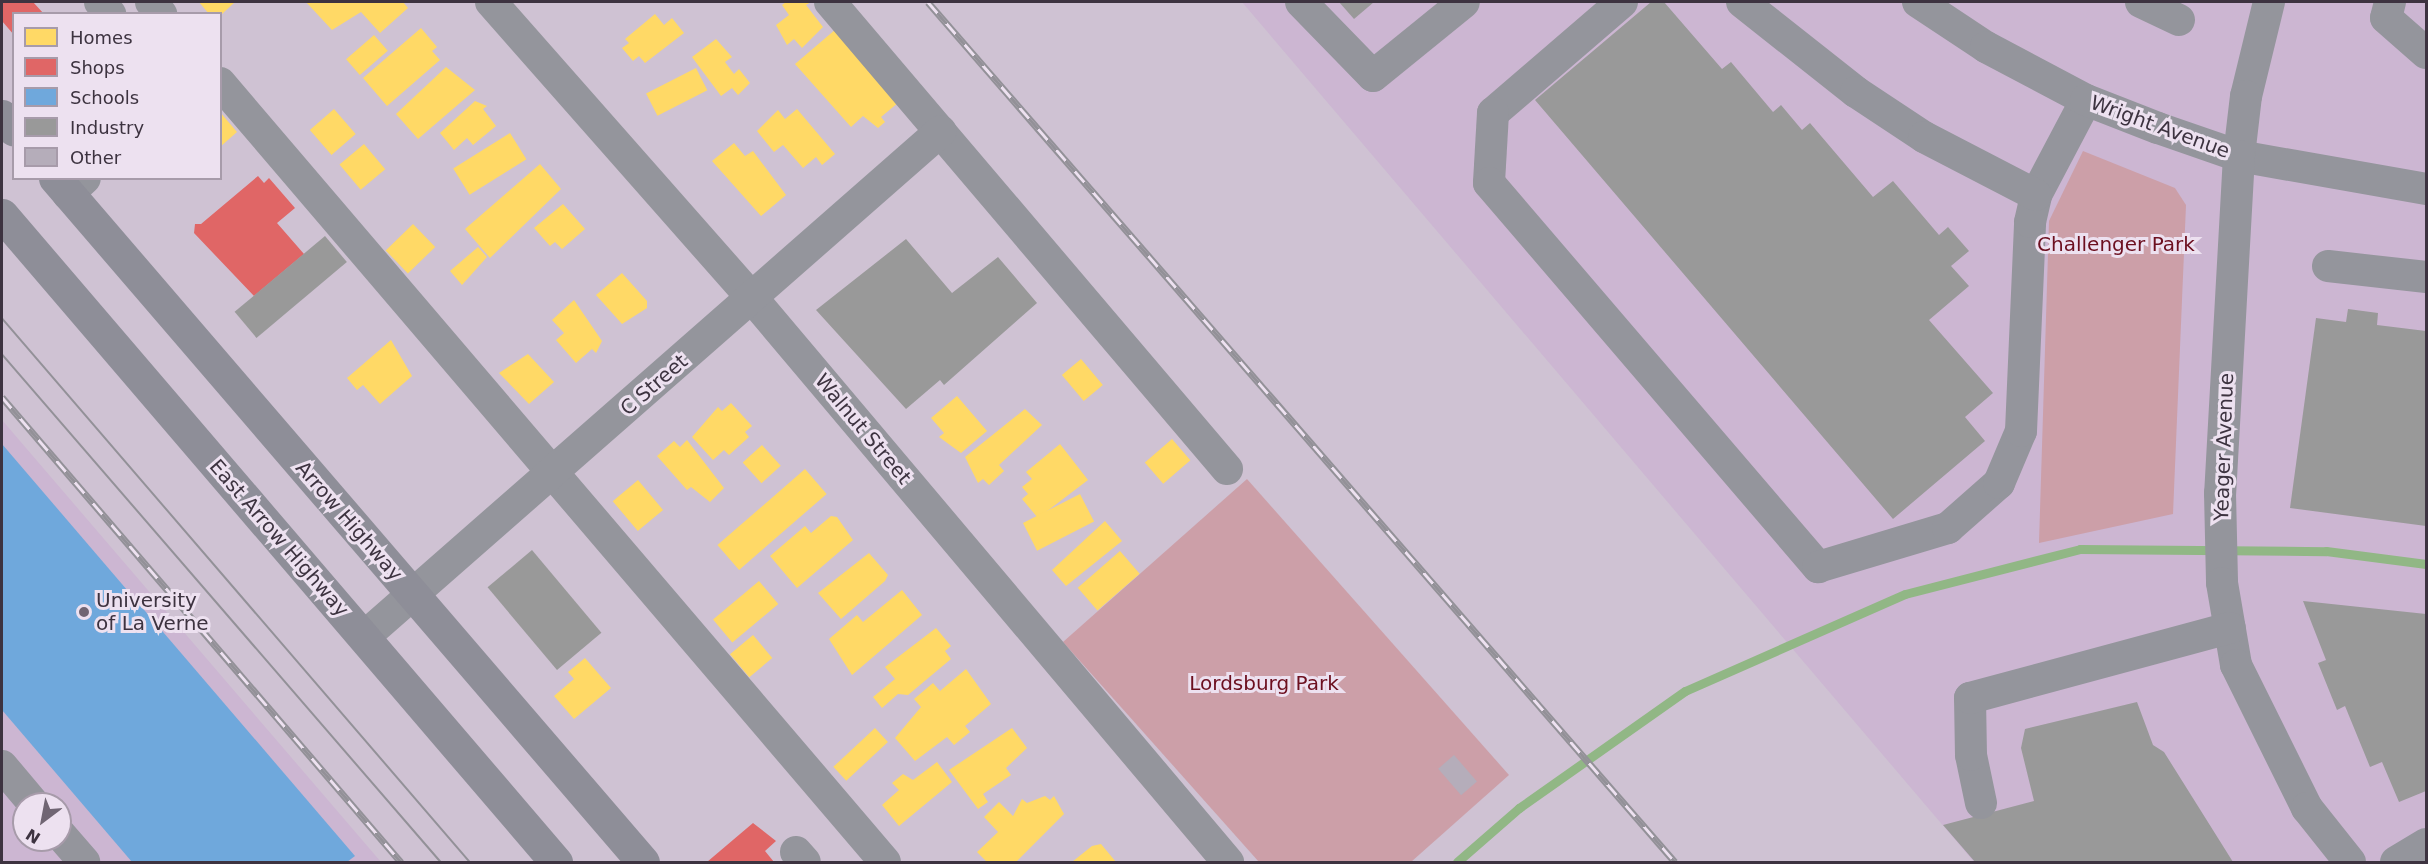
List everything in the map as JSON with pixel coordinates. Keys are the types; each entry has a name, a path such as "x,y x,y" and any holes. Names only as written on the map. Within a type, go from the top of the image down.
{"main road":[{"path":"2,116 12,128"},
{"name":"Arrow Highway","path":"69,184 412,594 643,862"},
{"name":"East Arrow Highway","path":"2,215 556,862"}],"street":[{"name":"Walnut Street","path":"491,2 753,299 1228,862"},
{"path":"830,2 1227,469"},
{"path":"1301,2 1373,76 1464,2"},
{"path":"1622,2 1493,112 1489,183 1810,564 1818,567 1948,528 1999,483 2021,431 2030,222 2036,195 2086,99"},
{"path":"1743,2 1866,99 1924,137 2036,195"},
{"path":"2141,2 2179,20"},
{"name":"Yeager Avenue","path":"2269,2 2246,96 2239,156 2220,514 2222,584 2236,665 2307,808 2346,861"},
{"path":"2390,2 2386,18 2427,53"},
{"name":"Wright Avenue","path":"1928,4 1986,47 2086,99 2239,156 2427,189"},
{"path":"222,85 885,862"},
{"name":"C Street","path":"364,637 753,299 941,131"},
{"path":"2328,266 2427,277"},
{"path":"1981,803 1971,755 1970,698 2230,628"},
{"path":"2,766 24,792"},
{"path":"2396,862 2427,844"},
{"path":"72,848 84,862"}],"shaded area":[{"path":"1242,2 2426,2 2426,862 1974,862"},
{"name":"University of La Verne","path":"2,420 381,862 2,862"}],"green space":[{"name":"Challenger Park","path":"2083,151 2175,188 2186,205 2173,514 2039,543 2049,221"},
{"name":"Lordsburg Park","path":"1247,479 1509,775 1411,862 1259,862 1063,642"}],"building: Homes":[{"path":"199,2 235,2 222,14 222,12 207,12"},
{"path":"306,2 403,2 408,8 380,33 361,12 332,30"},
{"path":"786,2 811,2 806,5 823,27 802,48 794,39 787,45 776,25 789,15 782,5"},
{"path":"655,14 664,25 672,18 684,33 645,63 639,56 633,61 622,48 629,43 625,39"},
{"path":"421,28 437,47 432,51 440,60 387,106 363,78"},
{"path":"836,29 899,102 881,117 885,122 878,128 863,116 851,127 795,64"},
{"path":"374,35 388,51 360,75 346,59"},
{"path":"716,39 732,57 725,62 734,74 739,69 750,83 738,95 732,88 721,96 692,57"},
{"path":"446,67 475,90 418,139 396,114"},
{"path":"696,68 707,90 657,116 646,93"},
{"path":"475,101 487,106 483,109 496,126 473,145 467,138 454,150 440,133"},
{"path":"334,109 356,134 331,155 310,130"},
{"path":"797,109 835,154 822,165 816,157 803,168 783,145 774,152 757,131 778,110 785,119"},
{"path":"222,114 237,132 222,145"},
{"path":"510,133 526,159 470,195 453,169"},
{"path":"734,143 745,156 753,151 786,195 761,216 712,161"},
{"path":"364,144 385,169 361,190 339,165"},
{"path":"540,164 561,189 490,258 465,229"},
{"path":"563,204 585,229 562,249 555,242 550,246 534,228"},
{"path":"413,224 435,247 408,273 386,250"},
{"path":"478,247 487,257 462,285 450,271"},
{"path":"622,273 647,301 647,308 622,324 596,295"},
{"path":"574,300 602,341 596,353 592,349 576,363 556,340 564,333 552,320"},
{"path":"391,340 412,376 380,404 363,385 357,390 347,378"},
{"path":"528,354 554,382 529,404 499,373"},
{"path":"1081,359 1103,385 1084,401 1062,375"},
{"path":"957,396 987,431 961,453 939,437 944,433 931,418"},
{"path":"731,403 752,426 745,432 749,437 729,455 724,450 713,460 692,437 718,407 722,411"},
{"path":"1025,409 1042,425 999,465 1004,471 989,485 983,479 978,483 965,457"},
{"path":"1172,439 1190,460 1163,484 1145,463"},
{"path":"687,440 724,488 710,502 691,487 687,490 657,456 674,441 680,447"},
{"path":"1060,444 1088,480 1038,518 1022,499 1028,494 1022,487 1032,479 1026,472"},
{"path":"762,445 781,466 761,483 743,462"},
{"path":"805,469 827,494 739,570 717,545"},
{"path":"638,480 663,510 638,531 613,501"},
{"path":"1080,494 1094,522 1037,551 1023,523"},
{"path":"831,516 837,517 853,540 797,588 770,556 805,526 811,533"},
{"path":"1105,521 1122,541 1066,586 1052,570"},
{"path":"1120,551 1140,574 1097,610 1078,588"},
{"path":"869,553 888,575 885,581 841,619 818,593"},
{"path":"759,581 778,604 732,643 713,620"},
{"path":"902,590 922,615 852,675 829,639 857,615 863,622"},
{"path":"936,628 951,646 945,651 951,659 908,695 898,694 882,708 873,697 895,679 885,667"},
{"path":"753,635 772,658 749,677 730,654"},
{"path":"585,658 611,688 574,719 554,696 574,679 568,672"},
{"path":"966,669 991,704 965,726 970,732 954,745 947,737 915,761 895,738 921,707 914,699 933,683 940,691"},
{"path":"875,728 888,742 846,781 833,767"},
{"path":"1012,728 1027,748 1006,768 1011,775 983,794 988,802 978,809 949,770"},
{"path":"937,762 952,782 899,826 882,805 899,790 892,783 903,774 913,780"},
{"path":"1045,796 1050,800 1054,796 1064,814 1016,862 987,862 977,852 998,832 984,817 999,802 1013,816 1022,799 1027,803"},
{"path":"1101,844 1116,862 1072,862 1092,846"}],"building: Shops":[{"path":"33,2 42,12 12,12 12,33 2,21 2,3"},
{"path":"258,176 264,183 269,178 295,208 277,223 304,254 254,296 194,233 195,224 201,224"},
{"path":"753,823 776,841 765,851 774,862 707,862"}],"building: Schools":[{"name":"University of La Verne","path":"2,444 355,856 347,862 132,862 2,710"}],"building: Industry":[{"path":"1339,2 1374,2 1354,19"},
{"path":"1651,2 1664,2 1722,69 1731,62 1773,112 1781,105 1802,130 1810,123 1873,197 1893,181 1939,235 1948,227 1969,251 1951,266 1969,286 1929,320 1993,393 1965,417 1985,441 1893,519 1535,100"},
{"path":"325,236 347,262 256,338 235,312"},
{"path":"906,239 952,293 998,257 1037,303 944,385 940,380 906,409 816,310"},
{"path":"2348,309 2378,313 2377,325 2426,331 2426,526 2290,508 2316,318 2346,322"},
{"path":"532,550 601,633 557,670 488,587"},
{"path":"2303,601 2426,614 2426,791 2399,802 2382,762 2370,767 2345,706 2337,710 2318,663 2326,660"},
{"path":"2137,702 2153,745 2164,752 2233,862 1975,862 1943,825 2034,801 2021,748 2025,729"}],"building: Other":[{"path":"1454,755 1477,781 1461,795 1438,769"}],"waterway":[{"path":"1457,862 1519,808 1685,691 1905,594 2080,549 2326,551 2426,564"}],"tram line":[{"path":"2,318 470,862"},
{"path":"2,354 441,862"}],"railway":[{"path":"928,2 1675,862"},
{"path":"2,397 401,862"}],"place":[{"name":"University of La Verne","path":"84,612"}]}
